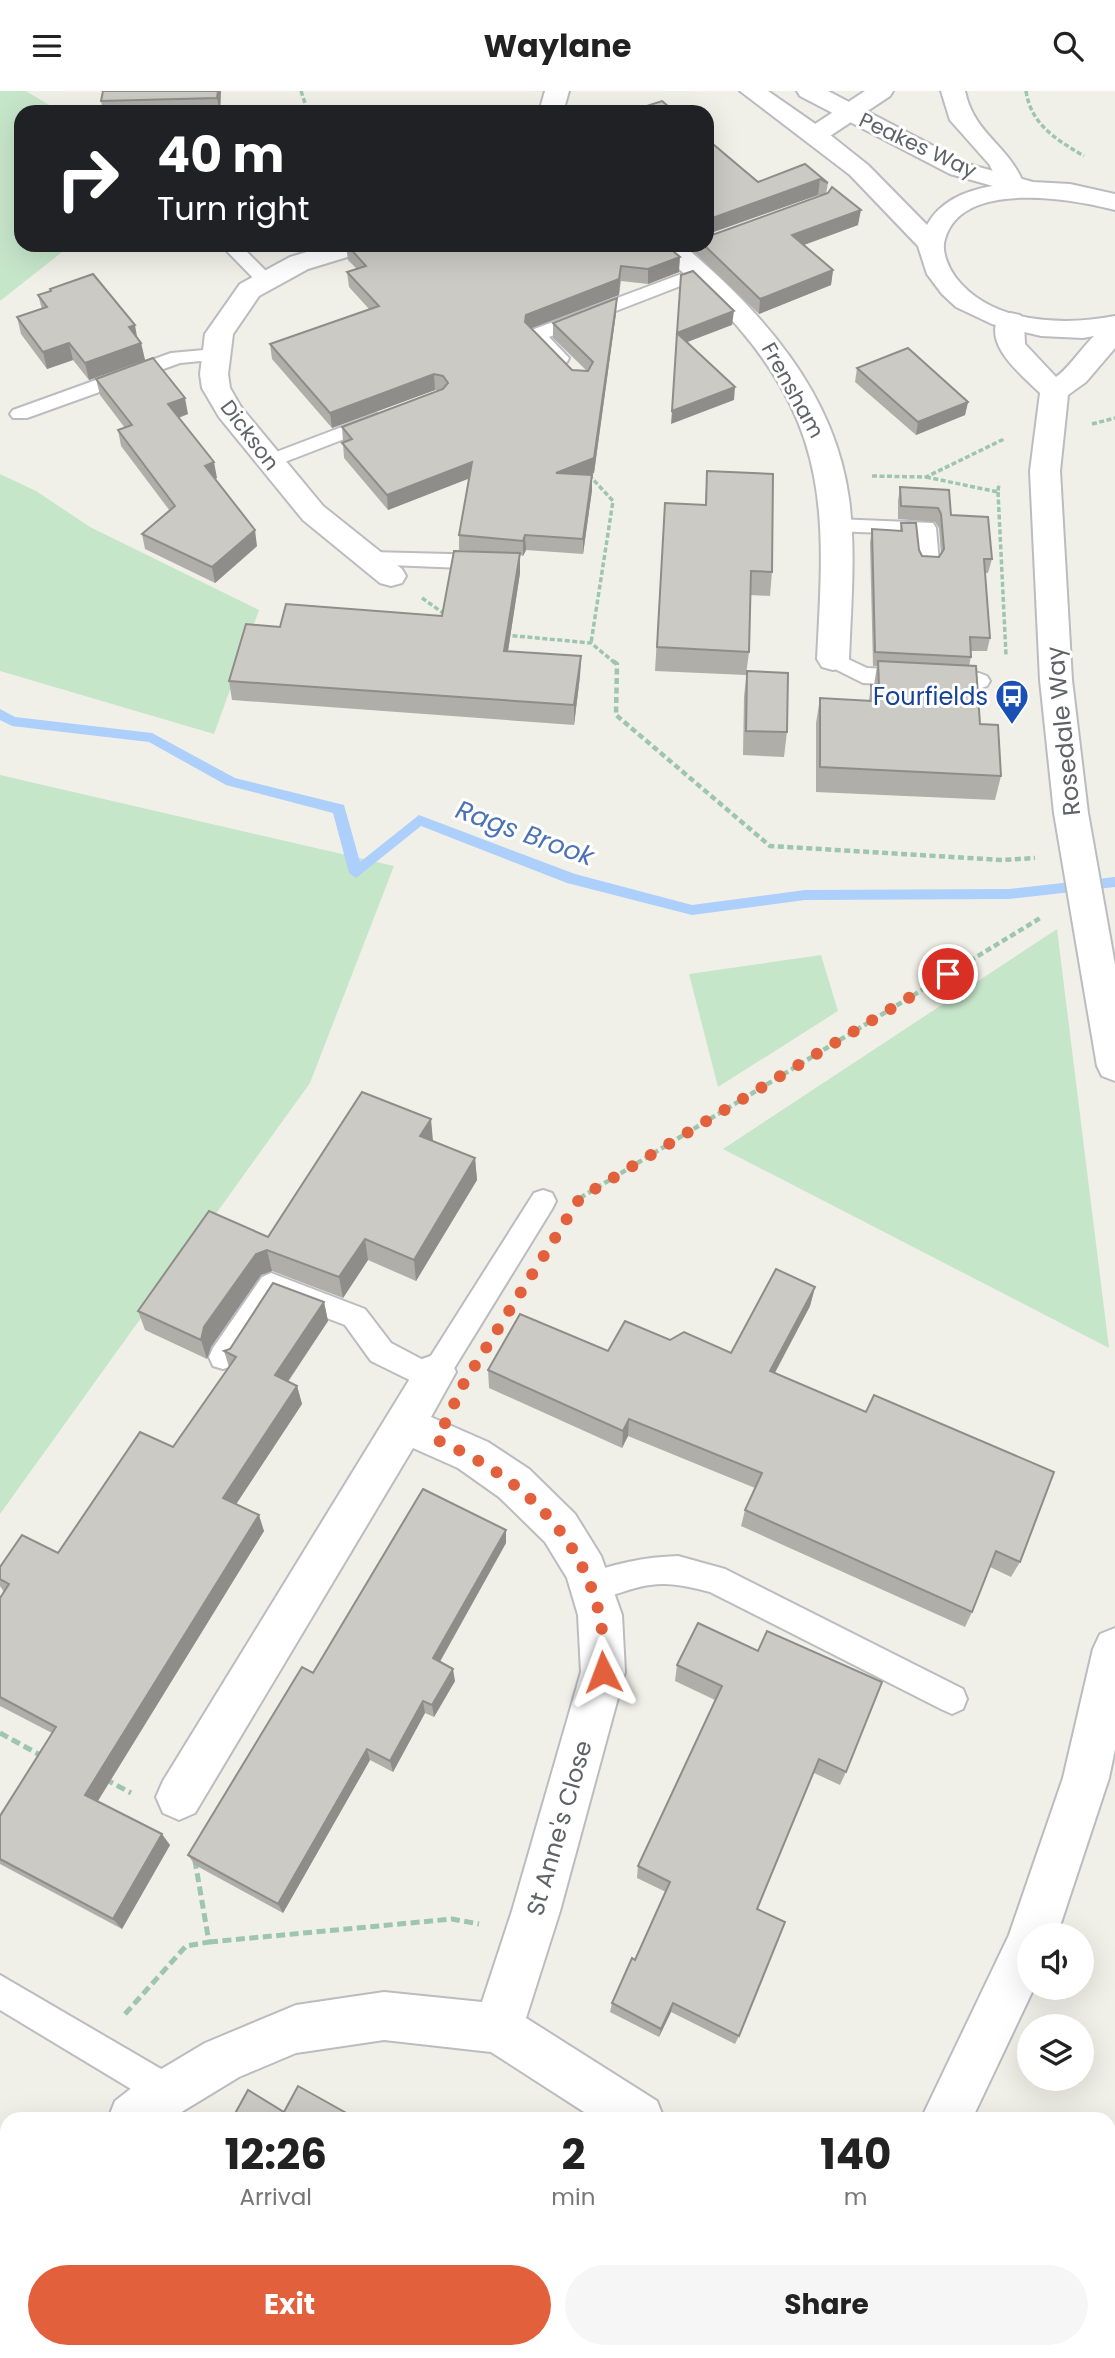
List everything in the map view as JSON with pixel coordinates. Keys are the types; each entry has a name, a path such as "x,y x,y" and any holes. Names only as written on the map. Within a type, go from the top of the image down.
{"street":[{"name":"Peakes Way","path":"752,91 815,135 874,184 933,246"},
{"name":"Peakes Way","path":"808,91 959,169 1021,185"},
{"path":"815,135 847,111 881,91"},
{"path":"953,91 958,115 968,131 1021,185"},
{"path":"1115,202 1073,191 1021,185 969,201 945,218 932,240 933,264 945,283 972,305 1010,321 1034,327 1079,330 1115,324"},
{"name":"Dickson","path":"335,252 299,263 249,290 219,334 215,355 216,388 229,411 313,513 381,568"},
{"name":"Frensham","path":"686,254 766,338 804,401 822,443 831,476 836,527 833,659"},
{"path":"1010,321 1011,346 1054,392 1076,376 1115,331"},
{"name":"Rosedale Way","path":"1054,392 1045,471 1056,680 1071,813 1115,1066"},
{"path":"179,1797 434,1376"},
{"name":"St Anne's Close","path":"406,1425 473,1455 514,1483 560,1528 586,1570 600,1615 603,1672 529,1934 498,2028"},
{"path":"1037,1923 1086,1779 1115,1649"},
{"path":"949,2112 1017,1971"},
{"path":"150,2106 222,2060 296,2029 384,2016 498,2028 628,2112"}],"lane":[{"path":"237,252 265,281"},
{"path":"572,370 536,335 686,254"},
{"path":"20,414 178,357 215,355"},
{"path":"270,461 398,412"},
{"path":"836,527 926,528 929,563"},
{"path":"381,568 505,563"},
{"path":"833,659 863,675 979,681"},
{"path":"223,1357 271,1285 355,1317 381,1352 434,1376 543,1202"},
{"path":"591,1586 649,1571 678,1570 715,1579 952,1699"},
{"path":"0,1991 94,2047 150,2106"}],"path":[{"path":"1026,91 1037,123 1063,144 1094,161"},
{"path":"926,477 1002,440 1002,453"},
{"path":"586,472 613,501 591,643"},
{"path":"831,476 926,477 998,492 999,479"},
{"path":"381,568 447,616"},
{"path":"497,635 591,643 617,664 616,715 770,846 1002,860 1078,856"},
{"path":"573,1210 580,1198 1086,890"},
{"path":"0,1733 48,1759"},
{"path":"101,1777 135,1795"},
{"path":"194,1850 209,1942"},
{"path":"94,2047 186,1946 452,1919 529,1934"}],"green space":[{"path":"0,91 26,91 49,105 14,105 14,252 62,252 0,301"},
{"path":"0,474 36,491 90,527 259,610 214,734 0,671"},
{"path":"0,775 394,866 310,1083 0,1514"},
{"path":"1057,929 1109,1348 723,1149"},
{"path":"821,955 838,1011 718,1087 689,974"}],"building":[{"path":"103,91 218,91 217,98 101,101"},
{"path":"662,101 667,105 650,105"},
{"path":"714,145 758,182 805,164 828,183 820,179 714,217"},
{"path":"832,187 861,210 792,235 833,270 760,299 711,252 714,252 714,234 828,193"},
{"path":"353,252 674,252 680,257 648,269 621,266 619,279 526,315 525,322 572,370 588,371 593,362 553,323 617,298 594,458 556,473 592,475 583,539 525,535 523,541 459,535 472,462 387,495 342,443 352,439 342,427 443,389 448,383 443,376 434,374 330,413 270,344 379,306 347,272 366,266"},
{"path":"693,271 734,311 677,333 681,275"},
{"path":"93,274 135,325 129,327 141,343 85,363 69,343 43,352 17,317 47,307 38,295"},
{"path":"677,333 735,387 672,411"},
{"path":"908,348 968,402 918,422 857,368"},
{"path":"153,358 185,398 168,404 214,462 205,466 255,530 212,567 142,534 175,506 118,430 132,425 96,379"},
{"path":"707,471 773,474 772,572 751,571 749,652 657,647 665,503 706,505"},
{"path":"900,487 949,490 951,515 988,517 992,559 984,559 990,638 970,637 971,657 875,652 872,529 902,531 901,523 916,523 922,556 939,557 944,549 938,508 901,506"},
{"path":"454,551 520,553 504,651 581,656 574,705 229,681 246,624 280,627 286,604 442,616"},
{"path":"878,661 976,666 980,724 998,725 1001,776 820,767 820,698 872,701 871,685 879,686"},
{"path":"747,671 788,673 787,732 746,731"},
{"path":"362,1092 431,1119 420,1136 475,1158 414,1260 365,1239 339,1277 267,1250 256,1254 204,1327 201,1340 138,1311 209,1211 268,1237"},
{"path":"776,1269 815,1287 770,1371 866,1412 874,1395 1054,1472 1020,1562 996,1551 972,1612 745,1510 762,1473 629,1419 623,1431 488,1370 520,1314 608,1351 625,1321 670,1340 684,1332 731,1353"},
{"path":"273,1283 324,1302 275,1375 297,1386 223,1498 259,1515 85,1795 162,1834 113,1919 0,1859 0,1816 56,1727 0,1697 0,1598 9,1584 0,1579 0,1567 22,1535 58,1553 140,1432 173,1447 236,1357 224,1351 230,1349"},
{"path":"423,1489 506,1530 433,1658 453,1669 432,1705 423,1701 390,1761 367,1749 278,1904 188,1855 302,1667 313,1673"},
{"path":"698,1623 758,1651 767,1631 882,1682 846,1772 819,1759 757,1909 785,1922 739,2036 673,2003 661,2029 612,2003 632,1958 635,1960 670,1882 638,1866 722,1686 677,1665"},
{"path":"298,2086 344,2112 284,2112"},
{"path":"248,2090 284,2112 236,2112"}],"waterway":[{"name":"Rags Brook","path":"0,714 12,721 152,738 231,782 339,809 356,873 419,820 572,879 692,910 805,895 1009,894 1115,882"}],"place":[{"name":"Fourfields","path":"1012,726"}],"route":[{"path":"603,1672 600,1615 586,1570 560,1528 514,1483 473,1455 437,1440 464,1383 580,1198 948,974"}]}
